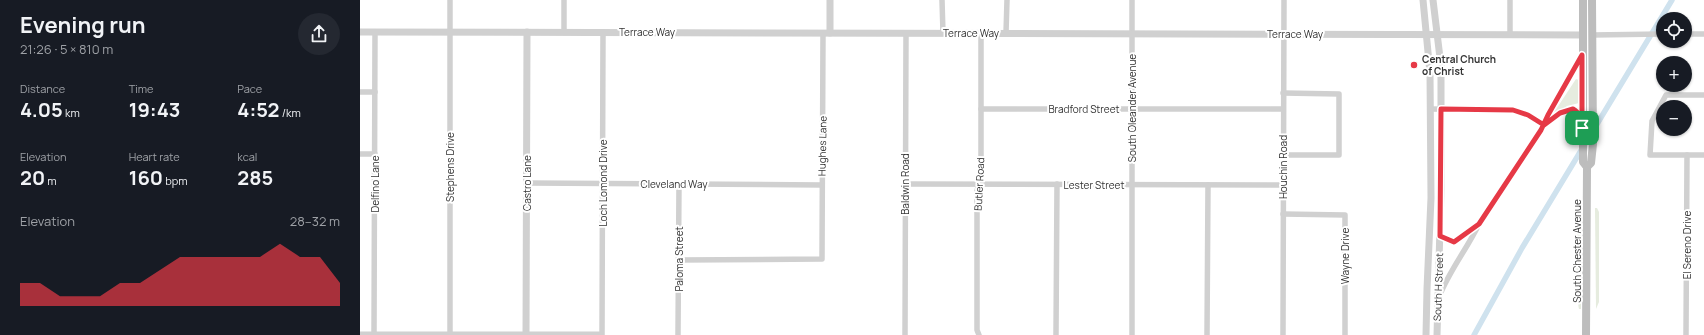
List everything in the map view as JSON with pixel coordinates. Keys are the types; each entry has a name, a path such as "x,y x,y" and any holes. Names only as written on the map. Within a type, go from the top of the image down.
{"main road":[{"name":"South Chester Avenue","path":"1583,0 1582,128 1583,162 1587,167 1586,335"},
{"path":"1587,0 1587,25 1592,35"},
{"name":"South Chester Avenue","path":"1587,167 1591,163 1592,0"},
{"path":"1583,35 1586,37 1588,45 1589,79 1592,92"}],"street":[{"name":"Stephens Drive","path":"450,0 450,335"},
{"path":"564,0 564,32"},
{"name":"Hughes Lane","path":"678,260 822,259 822,185 827,33 830,0"},
{"path":"942,0 943,33"},
{"path":"1006,33 1007,0"},
{"name":"South Oleander Avenue","path":"1132,0 1132,335"},
{"name":"Houchin Road","path":"1283,335 1284,0"},
{"name":"South H Street","path":"1423,0 1430,73 1431,205 1426,335"},
{"name":"South H Street","path":"1433,0 1441,66 1440,236 1437,335"},
{"path":"1510,0 1510,34"},
{"name":"Terrace Way","path":"360,32 1583,35"},
{"name":"Delfino Lane","path":"374,335 375,32"},
{"name":"Castro Lane","path":"526,335 527,32"},
{"name":"Loch Lomond Drive","path":"602,335 603,32"},
{"name":"Baldwin Road","path":"905,335 906,33"},
{"name":"Butler Road","path":"979,335 977,330 977,191 981,175 981,33"},
{"path":"1592,35 1656,34"},
{"path":"1692,34 1704,34"},
{"path":"1437,303 1447,279 1472,240 1479,224 1544,125 1582,55"},
{"path":"360,92 375,92"},
{"path":"1283,155 1339,155 1339,94 1284,94"},
{"path":"1704,95 1666,95 1652,121 1650,155 1704,155"},
{"name":"Bradford Street","path":"981,109 1284,109"},
{"path":"1430,109 1513,110 1528,115 1544,125"},
{"path":"1544,125 1560,113 1573,109 1578,112 1581,118 1582,128"},
{"path":"360,154 375,154"},
{"name":"El Sereno Drive","path":"1686,335 1687,155"},
{"name":"Cleveland Way","path":"527,183 822,185"},
{"name":"Paloma Street","path":"678,335 679,184"},
{"name":"Lester Street","path":"905,184 1283,185"},
{"path":"1056,184 1056,335"},
{"path":"1207,335 1208,185"},
{"name":"Wayne Drive","path":"1283,214 1345,215 1345,335"},
{"path":"1440,236 1454,242 1479,224"},
{"path":"360,335 599,335"}],"shaded area":[{"path":"1576,79 1579,80 1579,103 1567,106 1551,117"},
{"path":"1578,207 1581,209 1581,309 1579,309 1578,302 1577,274 1576,225"},
{"path":"1595,208 1597,208 1599,212 1599,302 1596,309"}],"waterway":[{"path":"1474,335 1522,248 1672,0"}],"place":[{"name":"Central Church of Christ","path":"1414,65"}],"route":[{"path":"1582,128 1581,118 1578,112 1573,109 1568,109 1560,113 1553,120 1544,125 1528,115 1513,110 1441,109 1440,236 1448,241 1454,242 1479,224 1541,130 1544,125 1548,115 1582,55 1582,128"}]}
